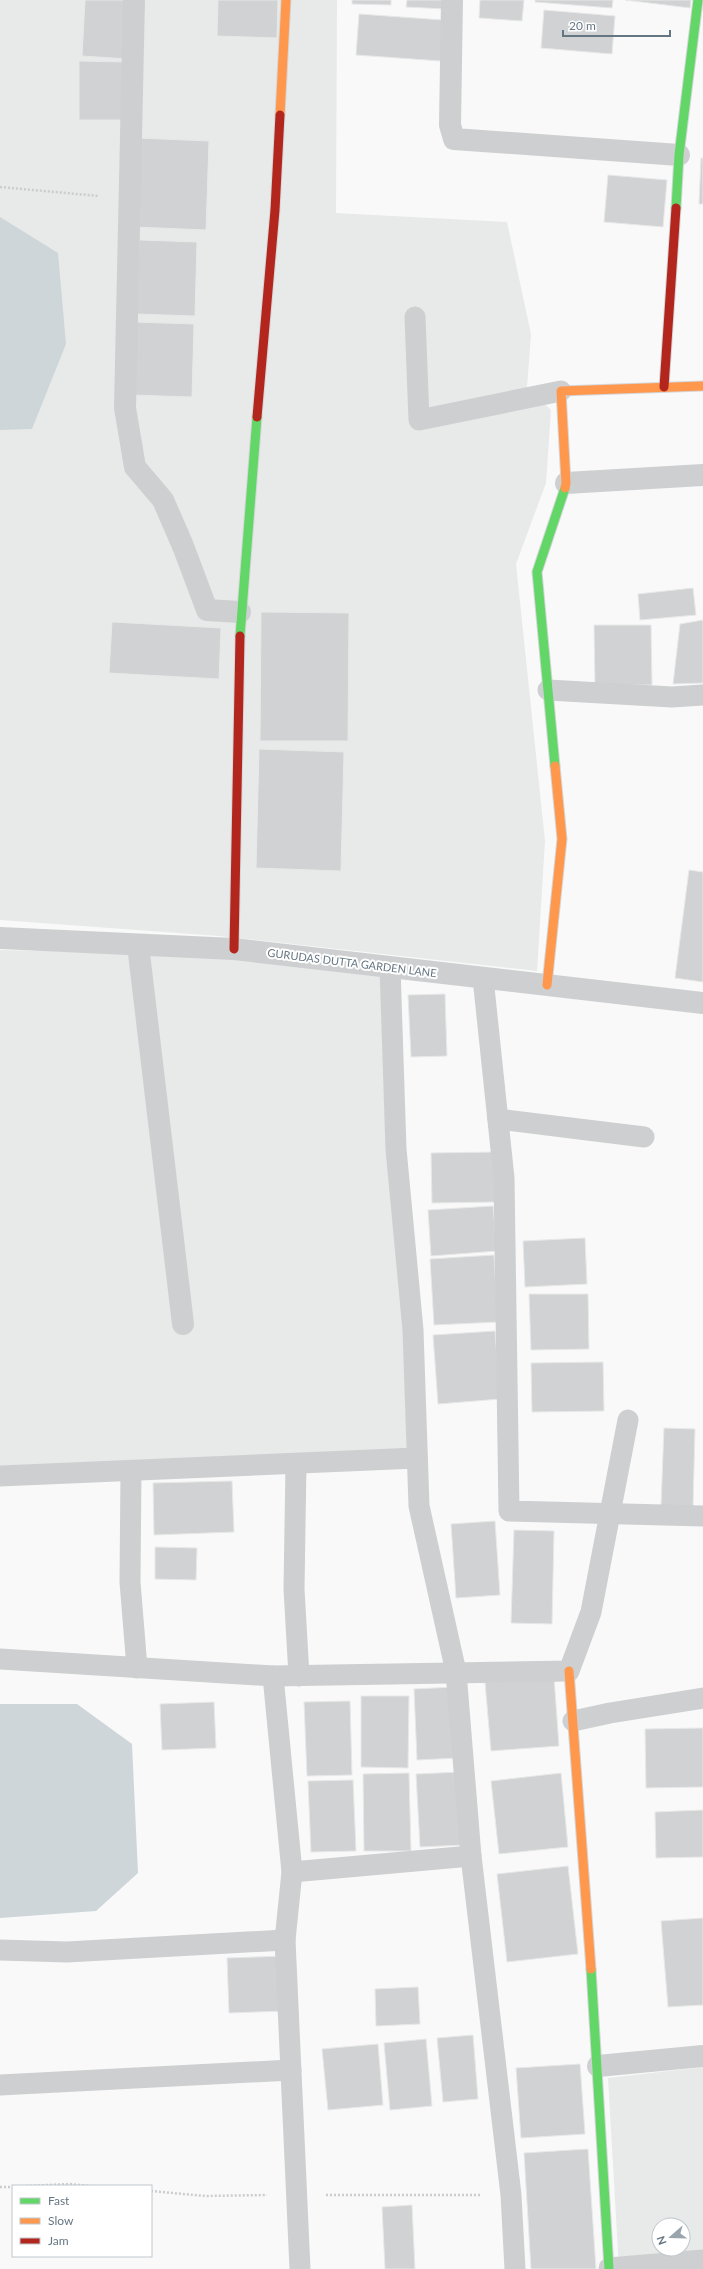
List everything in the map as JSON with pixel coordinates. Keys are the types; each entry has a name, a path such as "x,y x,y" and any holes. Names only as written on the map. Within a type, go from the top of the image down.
{"street":[{"path":"134,0 125,408 135,467 164,500 183,546 206,610 240,612"},
{"path":"234,949 240,612 275,210 286,0"},
{"path":"452,0 450,125 454,139 679,155"},
{"path":"664,387 679,155 698,0"},
{"path":"547,985 562,839 537,572 566,483 561,391 703,386"},
{"path":"566,483 703,475"},
{"name":"GURUDAS DUTTA GARDEN LANE","path":"0,938 234,949 703,1003"},
{"path":"138,945 182,1324"},
{"path":"569,1671 598,2066 609,2268"},
{"path":"598,2066 703,2056"}],"lane":[{"path":"415,317 419,420 561,391"},
{"path":"548,690 672,697 703,694"},
{"path":"390,967 396,1149 413,1330 419,1506 456,1672 472,1856 511,2196 515,2269"},
{"path":"483,978 504,1178 509,1511 703,1516"},
{"path":"498,1118 644,1137"},
{"path":"0,1659 273,1676 569,1671 592,1612 628,1420"},
{"path":"0,1476 417,1458"},
{"path":"296,1464 294,1589 299,1676"},
{"path":"131,1471 130,1582 137,1668"},
{"path":"273,1676 292,1872 285,1940 300,2269"},
{"path":"573,1722 610,1713 703,1698"},
{"path":"292,1872 472,1856"},
{"path":"0,1950 67,1952 285,1940"},
{"path":"0,2085 291,2070"},
{"path":"609,2268 703,2260"}],"path":[{"path":"0,187 130,199"},
{"path":"48,2185 80,2185"},
{"path":"0,2187 12,2187"},
{"path":"152,2191 205,2196 297,2194 511,2196"}],"shaded area":[{"path":"0,0 337,0 336,213 507,222 531,334 527,387 551,410 546,483 516,564 545,841 537,971 219,936 0,920"},
{"path":"0,217 58,253 66,344 32,429 0,430"},
{"path":"0,950 221,955 382,976 411,1450 0,1466"},
{"path":"0,1704 77,1704 132,1744 138,1873 96,1911 0,1918"},
{"path":"703,2067 703,2269 619,2269 608,2078"}],"building":[{"path":"85,0 131,0 128,59 82,56"},
{"path":"218,0 278,0 277,38 217,36"},
{"path":"352,0 391,0 391,5 352,4"},
{"path":"407,0 447,0 446,9 406,7"},
{"path":"480,0 524,0 522,21 479,18"},
{"path":"535,0 613,0 612,8 535,2"},
{"path":"625,0 691,0 690,8"},
{"path":"544,10 615,16 612,54 541,48"},
{"path":"359,14 443,20 441,61 356,55"},
{"path":"79,61 126,62 126,120 79,120"},
{"path":"138,138 209,141 206,230 135,227"},
{"path":"701,158 703,158 703,204 699,204"},
{"path":"608,175 667,180 663,227 604,222"},
{"path":"139,240 197,242 195,316 137,314"},
{"path":"134,322 194,324 192,397 132,395"},
{"path":"693,588 696,615 640,620 638,594"},
{"path":"261,612 349,613 348,741 260,741"},
{"path":"703,620 703,683 673,684 680,624"},
{"path":"112,622 221,628 219,679 109,673"},
{"path":"594,625 651,625 652,685 595,685"},
{"path":"259,749 344,752 341,871 256,868"},
{"path":"689,870 703,872 703,982 675,978"},
{"path":"445,994 447,1056 411,1057 408,995"},
{"path":"494,1152 495,1202 432,1203 431,1153"},
{"path":"493,1206 497,1251 431,1256 428,1210"},
{"path":"585,1238 587,1284 525,1287 523,1241"},
{"path":"494,1255 498,1322 434,1325 430,1259"},
{"path":"529,1294 588,1294 589,1349 531,1350"},
{"path":"495,1331 500,1399 438,1404 433,1335"},
{"path":"603,1362 604,1411 532,1412 531,1363"},
{"path":"664,1428 695,1429 693,1507 661,1506"},
{"path":"232,1481 234,1532 154,1535 153,1483"},
{"path":"495,1521 500,1595 456,1598 451,1524"},
{"path":"514,1530 554,1531 552,1624 511,1623"},
{"path":"155,1547 197,1548 196,1580 155,1579"},
{"path":"554,1677 559,1746 491,1751 485,1682"},
{"path":"455,1687 458,1758 417,1760 414,1689"},
{"path":"361,1696 409,1696 408,1768 361,1767"},
{"path":"350,1701 352,1775 307,1776 304,1702"},
{"path":"214,1702 216,1748 162,1750 160,1704"},
{"path":"703,1728 703,1787 646,1788 645,1729"},
{"path":"460,1772 464,1845 420,1847 416,1774"},
{"path":"409,1773 411,1851 364,1851 363,1774"},
{"path":"561,1773 568,1847 499,1854 491,1781"},
{"path":"353,1780 356,1851 311,1852 308,1781"},
{"path":"703,1810 703,1857 656,1858 655,1812"},
{"path":"568,1866 578,1954 507,1962 497,1874"},
{"path":"703,1918 703,2005 668,2007 661,1921"},
{"path":"284,1956 286,2011 229,2013 227,1958"},
{"path":"418,1987 420,2024 376,2026 375,1989"},
{"path":"473,2035 478,2099 443,2102 437,2038"},
{"path":"426,2039 432,2106 390,2110 384,2043"},
{"path":"378,2044 383,2105 328,2110 322,2049"},
{"path":"580,2064 585,2134 521,2138 516,2068"},
{"path":"588,2149 596,2269 531,2269 524,2153"},
{"path":"412,2205 415,2269 385,2269 382,2207"}],"traffic: fast":[{"path":"676,208 679,155 698,0"},
{"path":"240,636 257,417"},
{"path":"555,766 537,572 565,488"},
{"path":"591,1969 609,2269"}],"traffic: slow":[{"path":"280,115 286,0"},
{"path":"565,488 566,483 561,391 703,386"},
{"path":"547,985 562,839 555,766"},
{"path":"569,1671 591,1969"}],"traffic: jam":[{"path":"257,417 275,210 280,115"},
{"path":"664,387 676,208"},
{"path":"234,949 240,636"}]}
